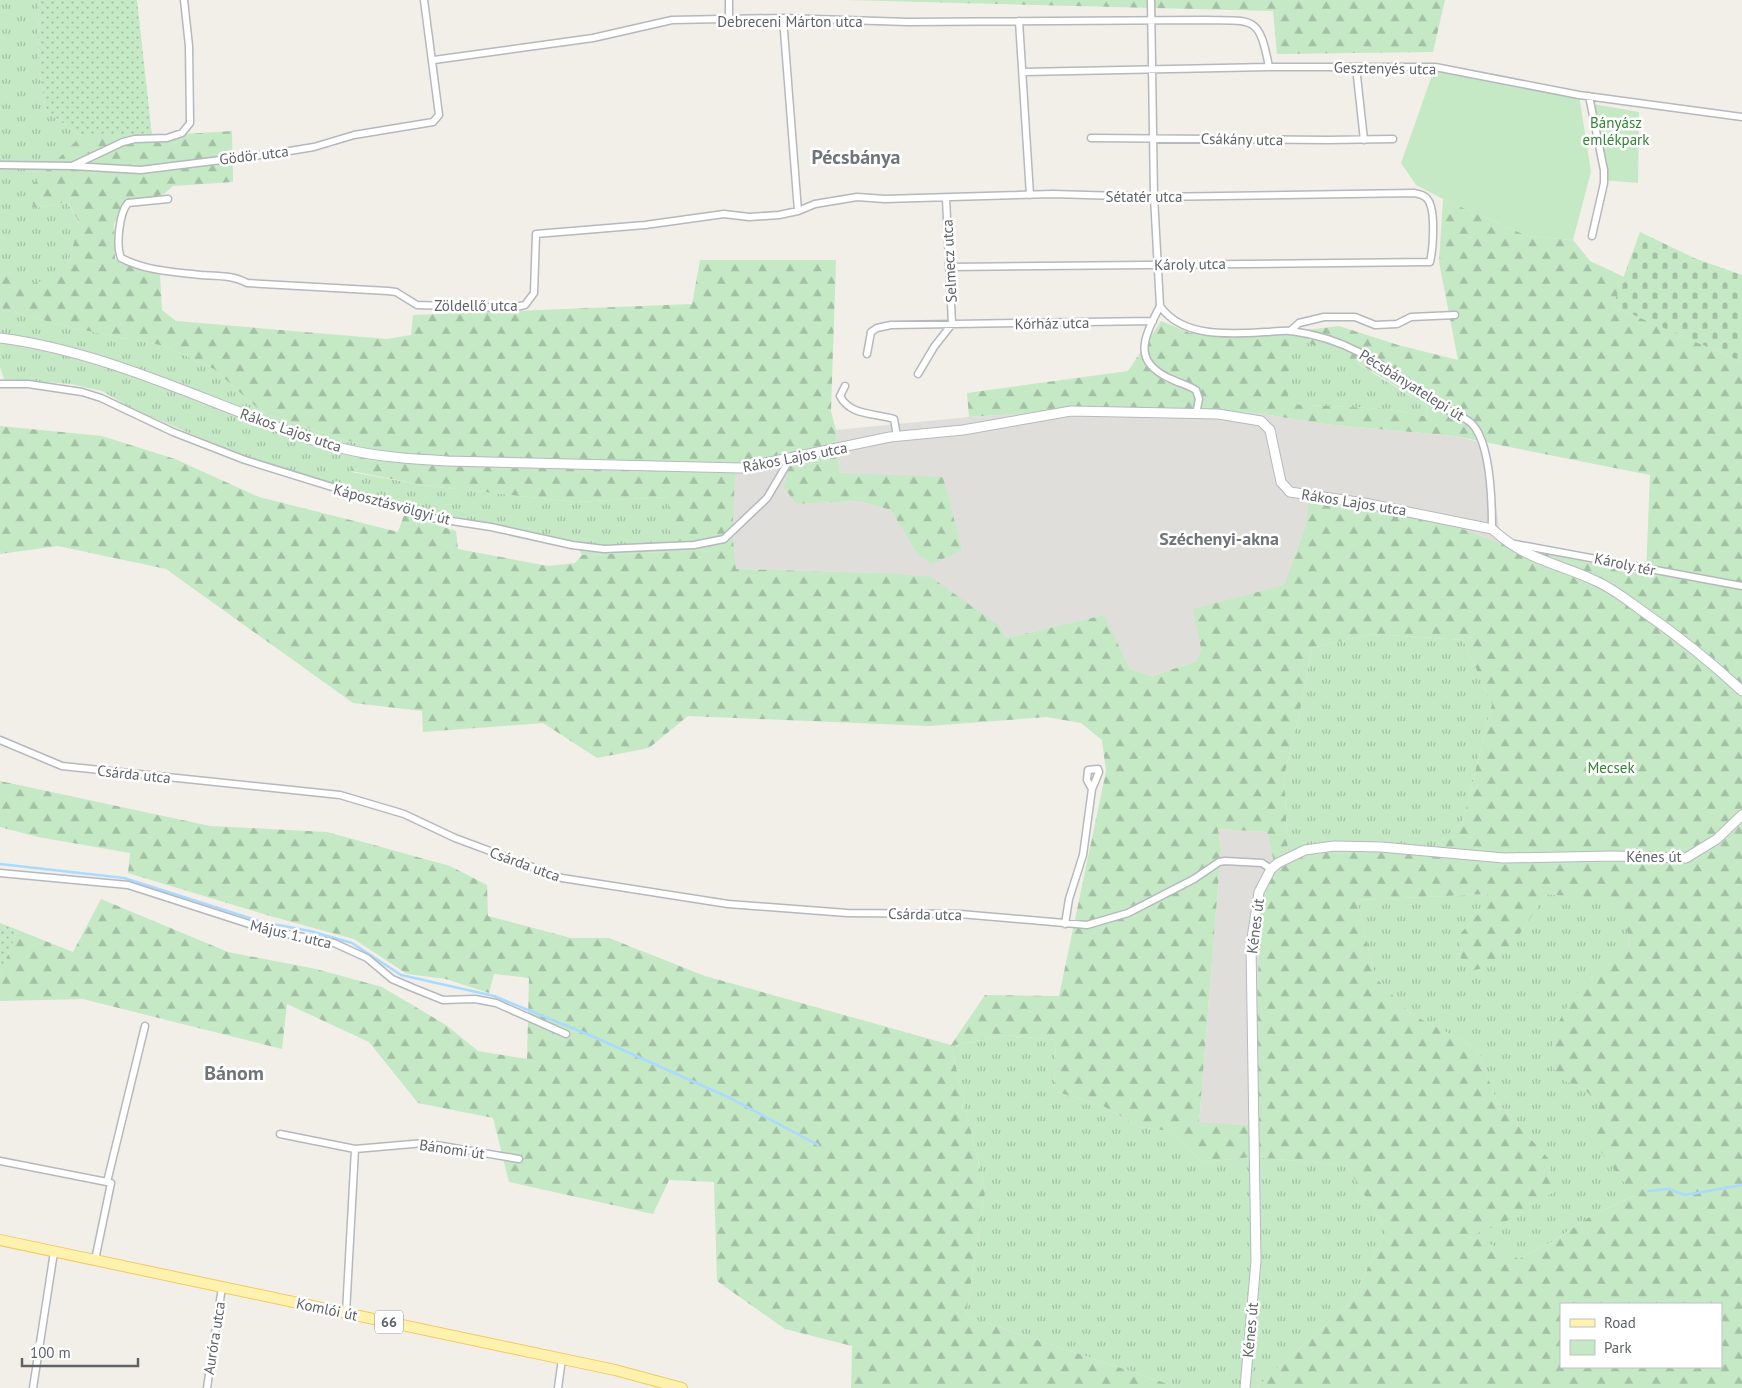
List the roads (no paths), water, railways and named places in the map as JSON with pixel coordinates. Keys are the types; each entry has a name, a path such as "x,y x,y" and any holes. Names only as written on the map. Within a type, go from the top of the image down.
{"main road":[{"name":"Komlói út","path":"0,1240 562,1359 682,1388"}],"street":[{"path":"72,166 123,142 167,138 188,129 190,123 189,46 184,0"},
{"path":"424,0 434,60"},
{"path":"728,0 729,20"},
{"path":"1151,0 1154,197 1160,306 1144,341 1143,350 1152,368 1196,390 1199,399 1196,414"},
{"path":"783,18 798,211"},
{"name":"Debreceni Márton utca","path":"434,60 593,38 672,20 783,18 908,22 1248,21 1255,26 1263,38 1269,67"},
{"path":"1019,21 1024,72 1030,195"},
{"name":"Gödör utca","path":"0,165 72,166 141,170 276,154 314,147 354,135 433,122 439,115 434,60"},
{"name":"Gesztenyés utca","path":"1024,72 1151,71 1269,67 1435,67 1589,96 1742,117"},
{"path":"1356,67 1364,140"},
{"path":"1589,96 1604,170 1604,183 1592,236"},
{"name":"Csákány utca","path":"1091,138 1393,139"},
{"name":"Sétatér utca","path":"798,211 815,204 857,197 885,200 1030,195 1154,197 1422,194 1428,199 1432,215 1430,262"},
{"name":"Selmecz utca","path":"918,374 934,346 952,324 946,198"},
{"name":"Zöldellő utca","path":"168,199 128,203 124,208 120,216 121,258 134,265 155,270 232,277 247,283 388,290 396,292 417,306 510,308 525,305 531,301 534,293 536,234 644,225 724,214 749,217 779,215 798,211"},
{"name":"Károly utca","path":"949,267 1430,262"},
{"name":"Pécsbányatelepi út","path":"1160,306 1166,314 1183,325 1204,331 1234,333 1290,331 1331,340 1376,360 1438,404 1470,421 1482,442 1492,491 1492,529"},
{"path":"1290,331 1300,323 1324,317 1355,317 1375,325 1397,324 1411,317 1455,315"},
{"name":"Kórház utca","path":"952,324 1153,321"},
{"name":"Selmecz utca","path":"867,354 872,332 877,328 891,325 952,324"},
{"name":"Rákos Lajos utca","path":"0,338 41,344 93,357 300,436 342,448 374,454 447,461 720,468 759,466 897,436 963,430 1071,411 1240,417 1267,424 1274,440 1281,482 1290,492 1364,503 1492,529"},
{"name":"Káposztásvölgyi út","path":"0,384 28,384 82,392 101,398 173,432 245,460 432,518 491,527 572,545 604,549 694,545 724,539 767,498 790,459"},
{"path":"845,386 840,396 845,406 857,411 894,419 897,436"},
{"path":"1492,529 1508,543 1536,559 1597,581 1686,642 1742,691"},
{"name":"Károly tér","path":"1508,543 1530,545 1742,586"},
{"name":"Csárda utca","path":"0,740 62,766 340,795 404,814 455,838 542,871 594,884 767,908 847,913 960,914 1087,925 1128,913 1194,879 1219,862 1262,864 1271,869"},
{"path":"1064,924 1069,900 1083,855 1092,789"},
{"name":"Kénes út","path":"1245,1388 1256,1261 1251,945 1259,892 1271,869 1278,862 1305,850 1334,846 1381,847 1504,858 1613,856 1686,858 1717,839 1742,815"},
{"name":"Május 1. utca","path":"0,873 128,885 271,931 334,943 367,958 392,979 443,1000 475,999 496,1003 566,1034"},
{"path":"107,1182 146,1026"},
{"name":"Bánomi út","path":"280,1134 354,1149 424,1143 519,1158"},
{"path":"346,1313 354,1149"},
{"path":"0,1160 111,1183 95,1260"},
{"path":"33,1388 54,1252"},
{"name":"Auróra utca","path":"206,1388 222,1287"},
{"path":"558,1388 562,1359"}],"waterway":[{"path":"0,864 124,878 262,922 310,931 352,943 401,975 494,996 594,1037 730,1098 818,1145"},
{"path":"1648,1191 1669,1189 1685,1195 1742,1185"}],"district":[{"name":"Pécsbánya","path":"856,157"},
{"name":"Széchenyi-akna","path":"1219,538"},
{"name":"Bánom","path":"234,1073"}],"park label":[{"name":"Bányász emlékpark","path":"1616,130"},
{"name":"Mecsek","path":"1611,767"}]}
